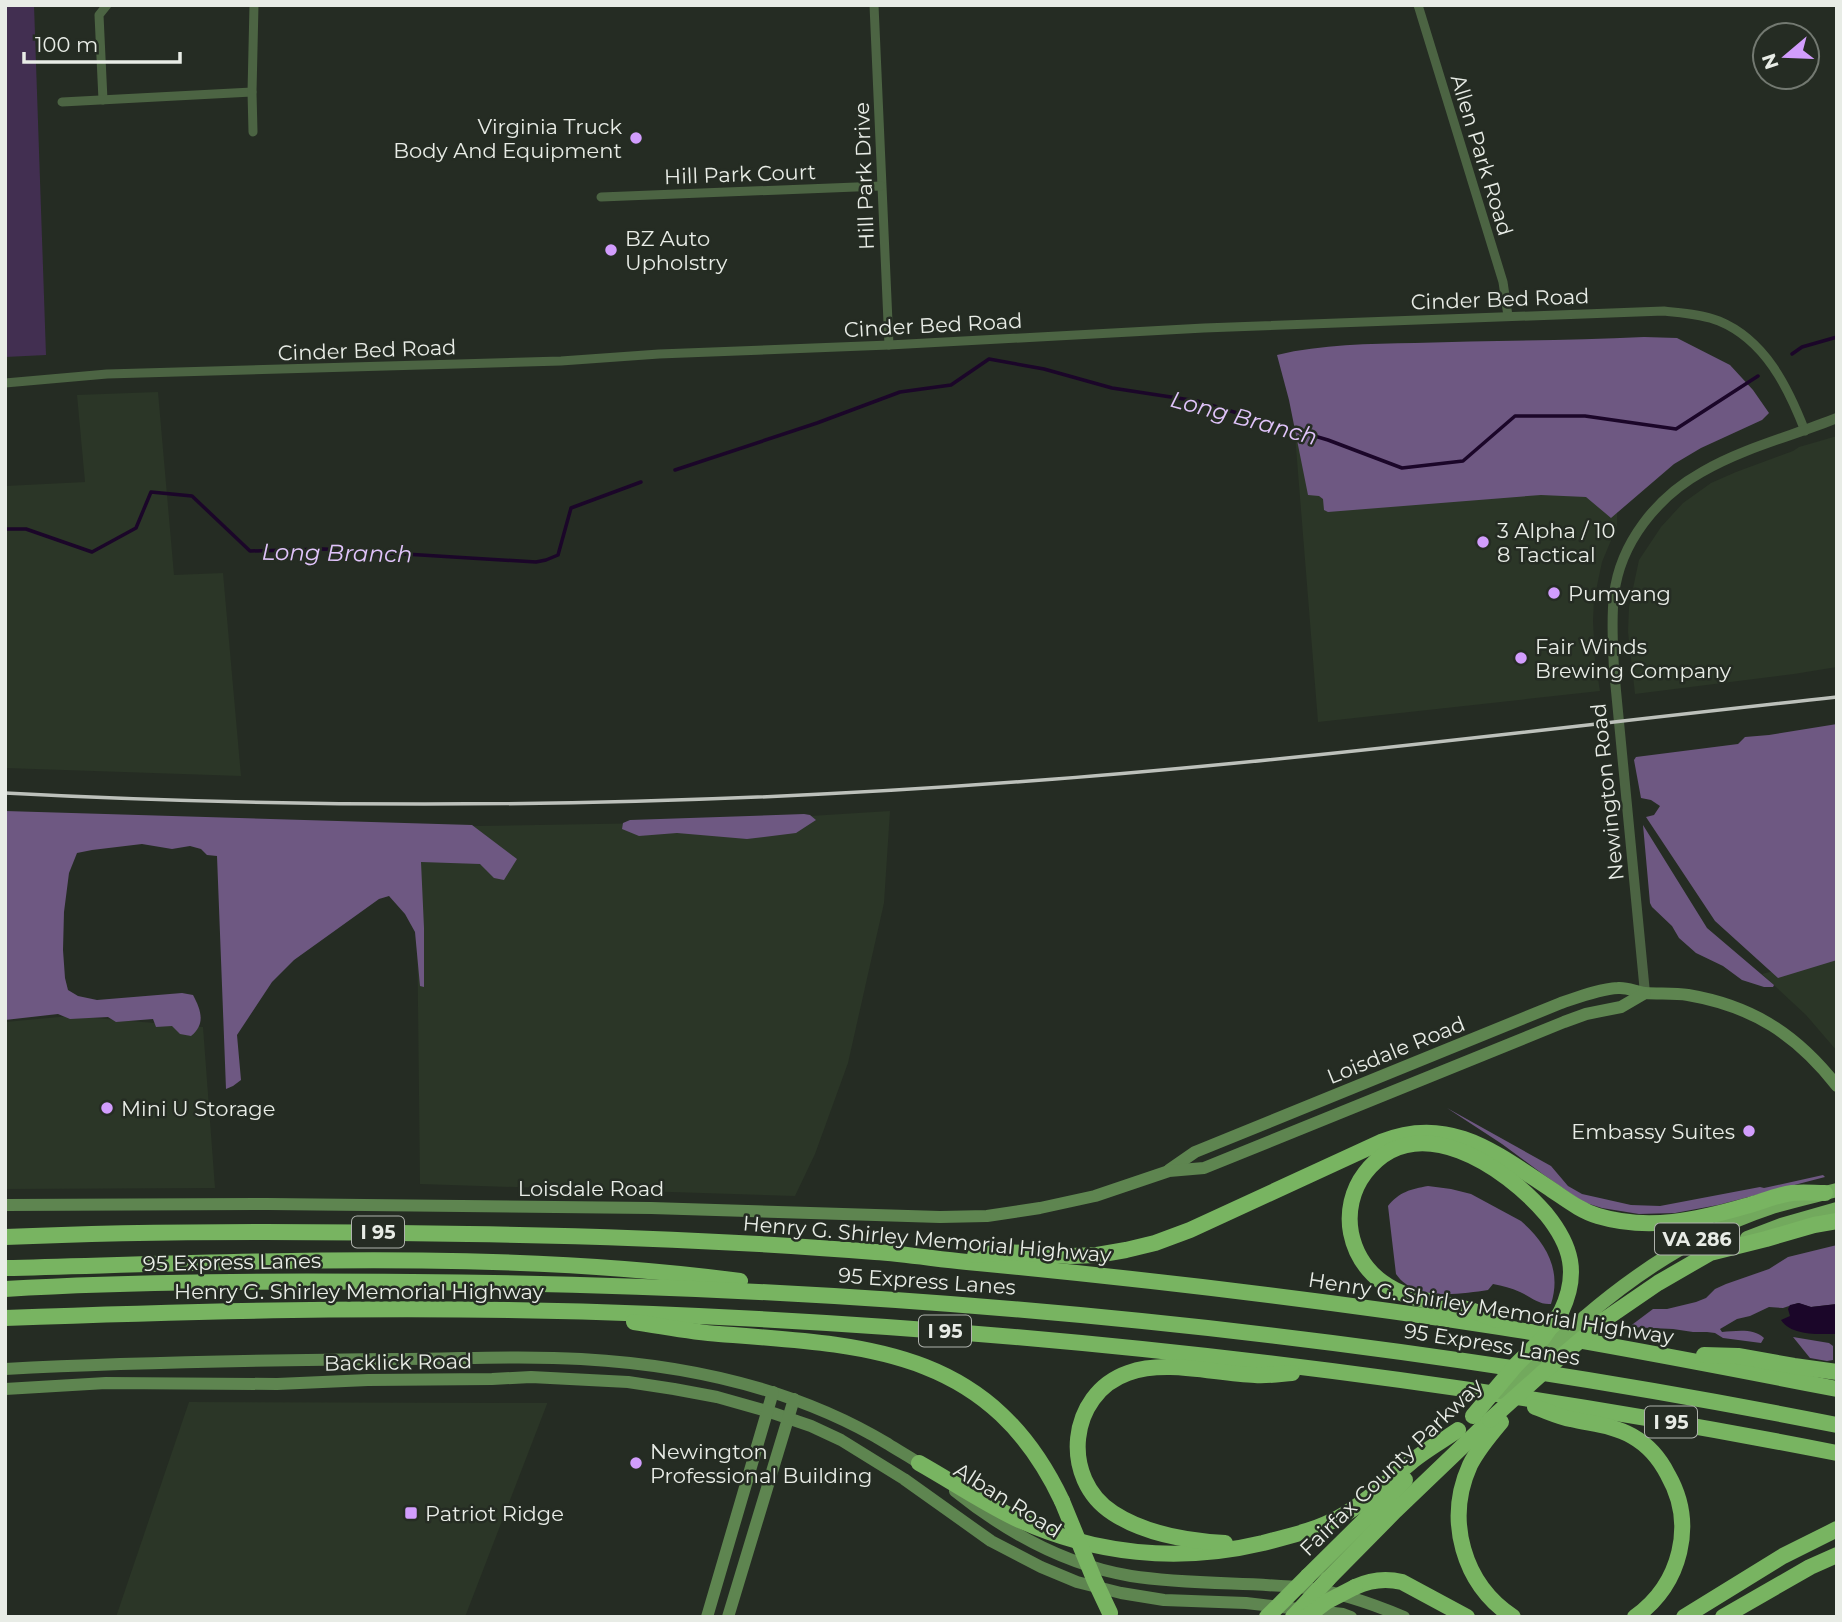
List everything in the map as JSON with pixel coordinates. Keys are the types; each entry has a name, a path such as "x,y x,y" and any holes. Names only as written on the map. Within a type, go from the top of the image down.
{"highway":[{"path":"931,1258 1008,1252 1083,1256 1140,1247 1190,1230 1390,1138 1418,1132 1438,1132 1480,1146 1585,1211 1619,1221 1680,1222 1791,1193 1831,1191"},
{"path":"1473,1416 1543,1338 1561,1312 1571,1282 1569,1255 1562,1238 1532,1199 1508,1178 1473,1155 1438,1145 1418,1144 1389,1153 1373,1164 1356,1188 1350,1216 1354,1244 1373,1275 1409,1296 1463,1308 1536,1333"},
{"name":"Fairfax County Parkway","path":"1267,1617 1308,1582 1473,1416 1634,1277 1665,1256 1752,1214 1831,1191"},
{"name":"Fairfax County Parkway","path":"1293,1612 1395,1511 1496,1421 1550,1366 1604,1320 1658,1283 1710,1253 1763,1231 1837,1209"},
{"path":"1710,1253 1837,1221"},
{"name":"Henry G. Shirley Memorial Highway","path":"5,1237 218,1231 529,1235 751,1243 880,1252 1329,1302 1536,1333 1837,1389"},
{"path":"5,1268 266,1261 517,1263 686,1274 850,1296"},
{"name":"95 Express Lanes","path":"5,1289 270,1282 458,1282 659,1287 850,1296 1099,1317 1439,1357 1583,1379 1837,1425"},
{"name":"Henry G. Shirley Memorial Highway","path":"5,1318 394,1308 768,1319 951,1331 1330,1370 1684,1424 1837,1453"},
{"path":"559,1311 716,1334 831,1343 892,1356 951,1378 976,1394 1009,1422 1036,1454 1062,1501 1107,1615"},
{"path":"1662,1355 1738,1356 1837,1372"},
{"path":"1263,1543 1215,1542 1187,1538 1143,1527 1114,1514 1093,1494 1080,1468 1077,1441 1083,1415 1094,1396 1106,1385 1135,1371 1185,1368 1256,1375 1330,1370"},
{"path":"1504,1395 1569,1419 1625,1432 1644,1444 1667,1471 1680,1504 1681,1548 1673,1571 1662,1590 1635,1617"},
{"path":"1496,1421 1469,1467 1462,1489 1458,1524 1462,1548 1477,1581 1491,1599 1513,1617"},
{"path":"919,1463 1017,1519 1082,1544 1127,1552 1165,1554 1220,1551 1312,1530 1341,1516 1363,1502 1412,1461 1458,1430"},
{"path":"1684,1617 1783,1556 1837,1529"},
{"path":"1723,1617 1810,1567 1837,1555"},
{"path":"1306,1617 1326,1602 1376,1580 1402,1582 1468,1617"}],"main road":[{"name":"Loisdale Road","path":"1169,1171 1195,1152 1561,1003 1620,988 1703,998 1728,1005 1762,1020 1799,1044 1837,1086"},
{"name":"Loisdale Road","path":"5,1205 268,1204 651,1208 987,1216 1069,1203 1169,1171 1203,1168 1564,1022 1586,1014 1621,1007 1645,993"},
{"name":"Backlick Road","path":"5,1369 211,1361 580,1359 694,1372 773,1392"},
{"name":"Backlick Road","path":"5,1388 106,1383 277,1384 543,1377 655,1386 717,1397 788,1418"},
{"name":"Alban Road","path":"773,1392 831,1413 860,1428 919,1463 981,1511 1025,1538 1069,1559 1129,1575 1156,1578 1308,1582 1404,1617"},
{"path":"707,1617 773,1392"},
{"path":"728,1617 794,1399"},
{"name":"Alban Road","path":"788,1418 811,1426 857,1449 991,1541 1077,1582 1164,1600 1246,1603 1293,1612 1343,1614 1351,1617"}],"street":[{"path":"103,100 99,15 107,5"},
{"path":"253,132 254,5"},
{"name":"Hill Park Drive","path":"874,5 889,345"},
{"name":"Allen Park Road","path":"1418,5 1503,282 1508,316"},
{"path":"62,102 252,92"},
{"name":"Hill Park Court","path":"601,197 881,186"},
{"name":"Cinder Bed Road","path":"5,383 107,374 561,361 1204,328 1646,311 1702,316 1719,321 1746,338 1777,372 1805,431"},
{"name":"Newington Road","path":"1645,993 1614,670 1612,621 1614,593 1620,568 1641,526 1660,505 1700,472 1837,418"}],"shaded area":[{"path":"5,5 34,5 46,355 5,357"},
{"path":"1677,338 1730,365 1769,413 1762,420 1701,448 1674,464 1611,518 1586,497 1541,495 1328,512 1324,510 1323,499 1308,495 1277,355 1363,344"},
{"path":"1617,346 1617,526 1602,562 1594,600 1595,660 1600,691 1318,722 1289,360"},
{"path":"158,392 174,575 223,573 241,776 5,768 5,486 85,482 77,395"},
{"path":"1837,436 1837,667 1635,694 1628,632 1629,607 1639,560 1661,527 1683,503 1711,483 1799,447"},
{"path":"1837,724 1837,960 1778,978 1715,921 1646,817 1654,815 1660,806 1641,798 1634,760 1636,757 1738,744 1745,737"},
{"path":"5,811 472,825 517,859 504,880 494,878 480,864 421,862 424,987 420,986 415,932 405,914 389,896 379,899 294,960 272,982 237,1035 241,1080 226,1089 217,856 207,855 201,849 190,846 172,849 142,844 77,853 69,873 63,950 68,990 78,996 97,1000 182,993 193,995 201,1017 199,1027 191,1036 180,1034 172,1026 156,1027 153,1019 116,1022 108,1017 70,1019 58,1014 5,1020"},
{"path":"890,811 884,903 848,1063 815,1154 795,1196 420,1184 416,827 715,822"},
{"path":"804,814 816,820 796,833 747,839 677,833 639,836 622,829 623,823 630,820"},
{"path":"1643,825 1707,928 1774,985 1773,987 1742,980 1723,966 1696,953 1652,907"},
{"path":"1837,954 1837,1051 1806,1015 1762,974"},
{"name":"Mini U Storage","path":"70,1016 203,1027 215,1188 5,1189 5,1022"},
{"path":"1447,1108 1551,1166 1568,1186 1582,1194 1631,1205 1660,1206 1823,1175 1825,1177 1718,1205 1675,1213 1639,1214 1602,1208 1583,1202"},
{"path":"1428,1186 1471,1194 1521,1221 1530,1229 1550,1258 1554,1280 1551,1304 1493,1284 1488,1290 1439,1294 1414,1289 1404,1283 1396,1274 1388,1206 1396,1197 1406,1192"},
{"path":"1837,1245 1837,1304 1811,1307 1798,1303 1783,1308 1769,1307 1737,1319 1720,1329 1722,1332 1755,1333 1764,1338 1761,1343 1723,1338 1707,1332 1629,1327 1653,1309 1667,1309 1696,1302 1706,1298 1715,1289 1769,1269 1788,1257"},
{"path":"1799,1303 1811,1307 1837,1304 1837,1334 1806,1333 1786,1325 1781,1320 1790,1316 1790,1305"},
{"path":"1793,1337 1829,1343 1833,1346 1833,1360 1810,1358"},
{"name":"Patriot Ridge","path":"189,1402 547,1404 465,1617 116,1617"}],"waterway":[{"name":"Long Branch","path":"1792,354 1802,347 1837,337"},
{"name":"Long Branch","path":"675,470 817,423 900,392 951,385 989,359 1044,369 1112,388 1197,401 1328,440 1402,468 1463,461 1515,416 1585,416 1676,429 1758,376"},
{"name":"Long Branch","path":"5,529 26,529 92,552 136,528 151,492 192,496 250,551 324,549 536,562 558,555 571,508 641,482"}],"railway":[{"path":"5,793 261,802 517,804 901,790 1231,764 1837,697"}],"place":[{"name":"Virginia Truck Body And Equipment","path":"636,138"},
{"name":"BZ Auto Upholstry","path":"611,250"},
{"name":"3 Alpha / 10 8 Tactical","path":"1483,542"},
{"name":"Pumyang","path":"1554,593"},
{"name":"Fair Winds Brewing Company","path":"1521,658"},
{"name":"Mini U Storage","path":"107,1108"},
{"name":"Embassy Suites","path":"1749,1131"},
{"name":"Newington Professional Building","path":"636,1463"},
{"name":"Patriot Ridge","path":"411,1513"}]}
